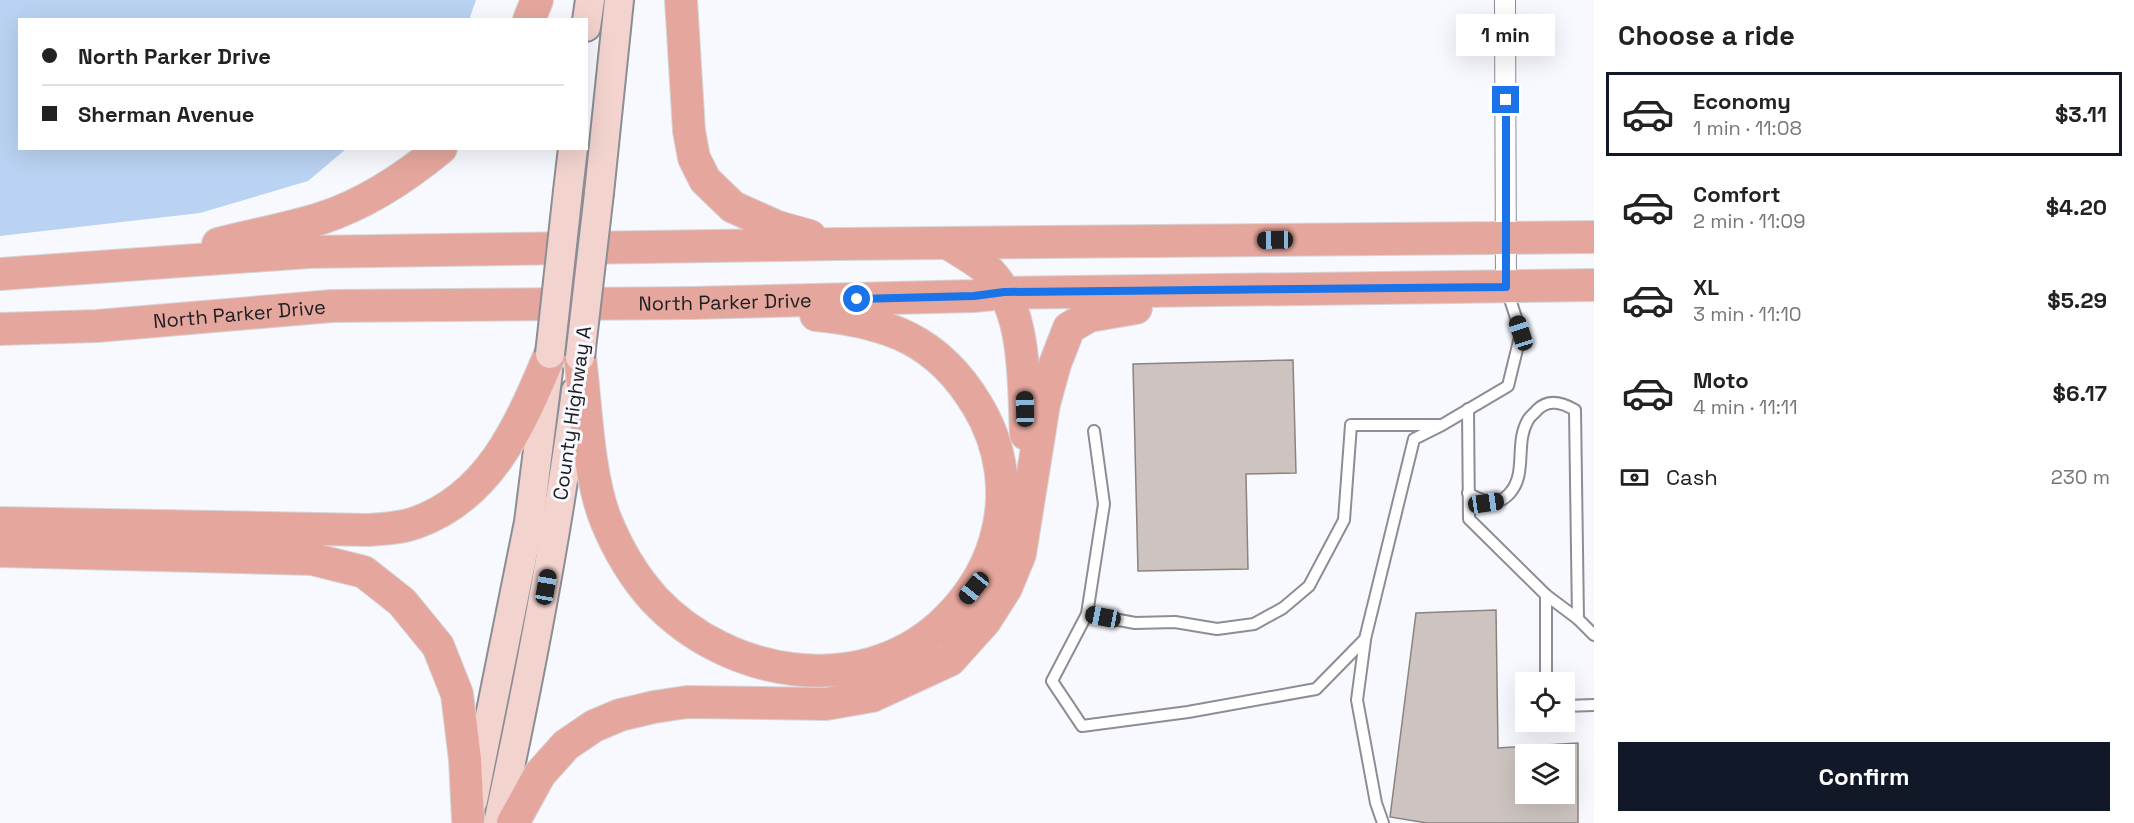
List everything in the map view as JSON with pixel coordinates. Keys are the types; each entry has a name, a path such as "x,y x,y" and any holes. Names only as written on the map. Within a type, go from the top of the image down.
{"main road":[{"path":"530,18 537,0"},
{"path":"587,18 590,0"},
{"name":"County Highway A","path":"565,355 599,193 619,0"},
{"path":"681,0 689,131 694,158 705,180 733,207 778,226 840,244"},
{"path":"137,264 322,218 372,195 411,173 439,150"},
{"name":"County Highway A","path":"478,822 542,606 569,444 565,355 568,191 573,150"},
{"path":"0,274 309,252 840,244 1594,237"},
{"path":"949,244 985,268 1004,292 1016,327 1024,375 1029,501"},
{"name":"North Parker Drive","path":"0,329 97,326 332,306 692,303 974,296 1004,292 1242,291 1594,285"},
{"path":"513,823 540,774 566,745 594,726 620,715 687,702 826,704 872,696 950,660 985,621 1006,588 1020,554 1044,404 1055,364 1069,328 1089,316 1242,291"},
{"path":"565,355 604,516 633,574 656,601 681,623 736,655 765,664 803,671 837,671 872,665 904,651 928,636 952,615 974,588 990,559 1000,526 1004,490 999,457 987,422 965,384 945,361 917,343 890,330 853,319 692,303"},
{"path":"0,340 97,326"},
{"path":"0,523 369,530 415,523 452,504 468,492 506,448 565,355"},
{"path":"0,551 312,559 364,572 402,602 438,646 457,694 465,760 478,822"}],"street":[{"path":"1505,0 1506,287"}],"lane":[{"path":"1383,823 1376,803 1357,700 1365,639 1414,439 1508,386 1521,333 1506,287"},
{"path":"1468,493 1486,503 1503,501 1516,487 1520,471 1520,449 1528,420 1543,405 1560,402 1575,410 1578,619"},
{"path":"1468,409 1469,519 1546,595 1578,619 1594,635"},
{"path":"1087,614 1135,623 1175,622 1217,629 1254,624 1284,608 1309,586 1344,520 1351,425 1442,425"},
{"path":"1094,431 1104,504 1087,614 1052,681 1082,726 1316,689 1365,639"},
{"path":"1546,595 1546,672"},
{"path":"1575,706 1594,705"}],"water":[{"path":"0,0 476,0 470,18 18,18 18,150 345,150 308,181 200,213 0,236"}],"building":[{"path":"1293,360 1296,473 1246,474 1248,569 1138,571 1133,364"},
{"path":"1496,610 1498,748 1515,747 1515,804 1575,804 1575,744 1562,744 1578,743 1578,823 1427,823 1390,817 1416,613"}],"route":[{"path":"857,299 974,296 1004,292 1506,287 1506,100"}]}
